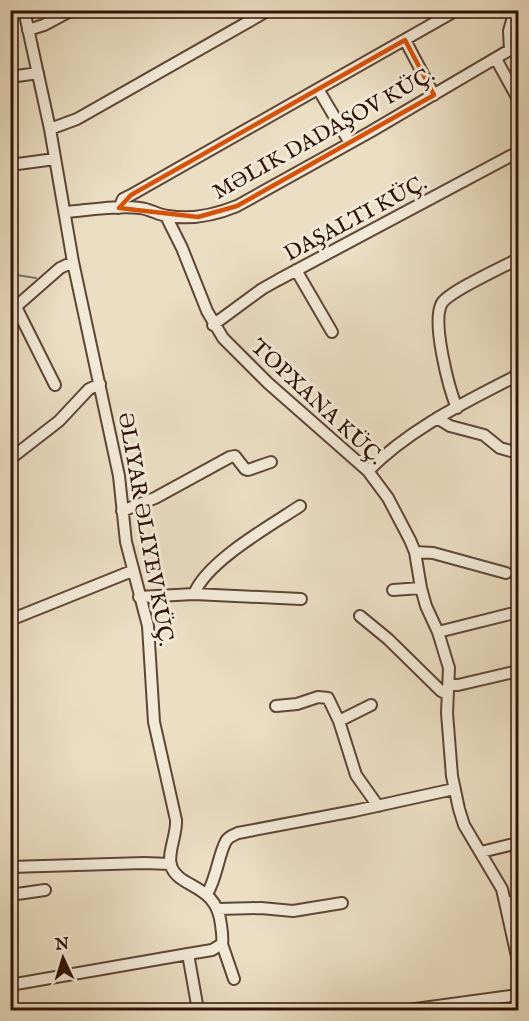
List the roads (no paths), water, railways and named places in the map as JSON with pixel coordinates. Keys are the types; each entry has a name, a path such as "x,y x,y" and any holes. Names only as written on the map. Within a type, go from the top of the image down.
{"street":[{"name":"ƏLIYAR ƏLIYEV KÜÇ.","path":"24,10 50,129 73,262 118,476 126,542 150,637 156,729 177,830 171,849 171,864"},
{"path":"28,30 72,10"},
{"path":"50,129 77,119 269,10"},
{"path":"119,207 123,200 131,195 457,10"},
{"path":"514,48 508,31 515,10"},
{"path":"405,40 434,95"},
{"name":"MƏLIK DADAŞOV KÜÇ.","path":"65,212 119,207 142,208 166,216 198,217 220,213 237,206 350,143 514,48"},
{"path":"496,58 519,99"},
{"path":"10,77 38,73"},
{"path":"318,89 350,143"},
{"path":"213,325 262,289 519,152"},
{"path":"10,165 55,159"},
{"name":"TOPXANA KÜÇ.","path":"166,216 183,248 213,325 235,352 368,471 388,498 415,552 426,606 438,632 449,668 447,713 454,789 464,825 502,889 519,961"},
{"path":"457,408 445,373 439,324 441,304 446,298 519,259"},
{"path":"55,385 13,309 60,268 73,262"},
{"path":"296,270 332,332"},
{"path":"368,471 398,443 436,418 519,375"},
{"path":"10,459 60,421 89,389 100,384"},
{"path":"436,418 450,426 484,435 500,448 519,453"},
{"path":"122,511 155,498 230,457 235,456 248,470 270,462"},
{"path":"194,594 199,584 226,558 300,506"},
{"path":"415,552 433,553 506,573"},
{"path":"10,620 132,571"},
{"path":"393,590 421,588"},
{"path":"139,597 194,594 301,599"},
{"path":"438,632 519,612"},
{"path":"360,616 441,691 519,671"},
{"path":"276,706 297,704 324,696 331,702 356,775 378,806"},
{"path":"339,721 371,705"},
{"path":"207,894 216,875 226,842 238,833 454,789"},
{"path":"481,852 519,843"},
{"path":"10,867 171,864 176,874 207,894 218,909 222,926 222,944 234,979"},
{"path":"10,895 45,890"},
{"path":"506,903 519,901"},
{"path":"218,909 261,908 293,911 342,903"},
{"path":"10,985 212,950 222,944"},
{"path":"188,954 198,1011"},
{"path":"408,1011 519,995"}],"waterway":[{"path":"10,274 36,278"}]}
